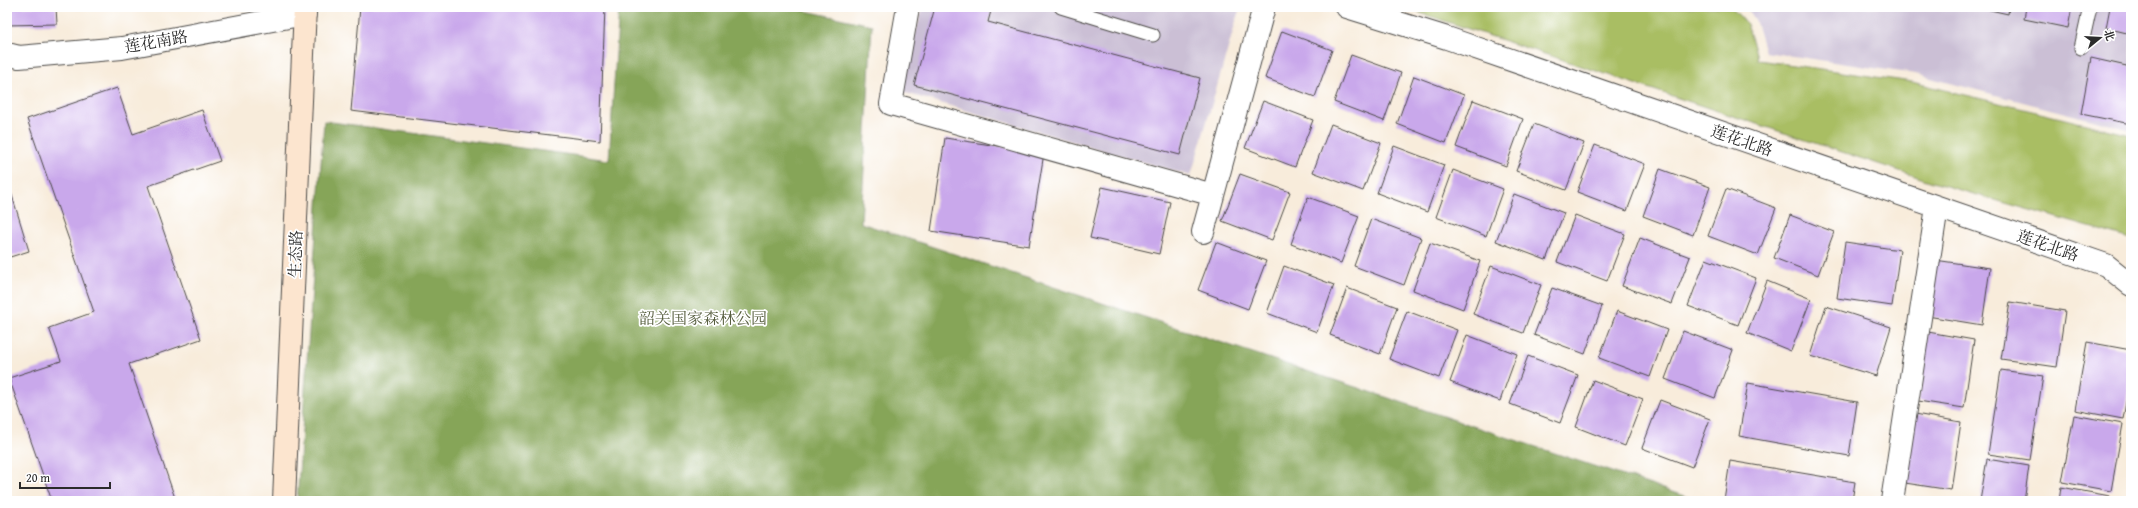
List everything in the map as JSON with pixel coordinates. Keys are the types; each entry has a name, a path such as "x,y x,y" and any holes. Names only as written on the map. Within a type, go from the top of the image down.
{"street":[{"path":"908,7 891,104 1213,195"},
{"path":"1203,232 1264,7"},
{"name":"莲花北路","path":"1348,7 1447,38 2106,265 2131,284"},
{"name":"莲花南路","path":"7,54 19,57 122,48 305,11"},
{"name":"生态路","path":"284,501 305,11"},
{"path":"1892,501 1937,207"}],"lane":[{"path":"1060,7 1153,35"},
{"path":"2081,48 2090,7"}],"shaded area":[{"path":"923,7 1240,7 1191,176 899,91"},
{"path":"1744,7 2131,7 2131,130 1915,74 1765,52 1755,19"}],"green space":[{"name":"韶关国家森林公园","path":"619,7 787,7 872,25 861,223 1699,501 297,501 324,121 609,160"},
{"path":"1402,7 1731,7 1747,24 1758,60 1912,82 2131,135 2131,239 1939,184"}],"building":[{"path":"7,7 56,7 57,24 7,25"},
{"path":"360,7 605,7 600,141 351,111"},
{"path":"935,7 992,7 988,22 1200,78 1180,155 914,85"},
{"path":"1977,7 2009,7 2008,14"},
{"path":"2026,7 2072,7 2068,28 2024,19"},
{"path":"2110,7 2131,7 2131,34 2106,28"},
{"path":"1282,31 1332,50 1315,97 1265,78"},
{"path":"1351,55 1401,73 1384,121 1334,102"},
{"path":"2091,58 2131,67 2131,124 2081,114"},
{"path":"1414,76 1464,95 1446,143 1397,124"},
{"path":"117,88 133,134 202,110 220,161 148,186 201,339 129,364 176,501 52,501 9,378 61,361 49,328 94,312 27,119"},
{"path":"1473,100 1523,119 1506,166 1456,147"},
{"path":"1263,101 1313,120 1295,167 1245,148"},
{"path":"1331,124 1381,143 1363,191 1313,172"},
{"path":"1534,124 1584,143 1566,190 1516,171"},
{"path":"945,138 1044,153 1029,246 931,231"},
{"path":"1595,145 1645,164 1627,211 1577,192"},
{"path":"1394,146 1444,165 1427,212 1377,193"},
{"path":"1660,169 1710,187 1693,235 1643,216"},
{"path":"1453,170 1503,189 1486,236 1436,217"},
{"path":"1240,174 1290,192 1272,240 1222,221"},
{"path":"7,179 29,251 7,258"},
{"path":"1102,187 1170,202 1159,254 1090,238"},
{"path":"1726,189 1776,208 1758,255 1708,236"},
{"path":"1514,194 1564,213 1546,260 1496,241"},
{"path":"1308,197 1359,216 1341,263 1291,244"},
{"path":"1575,215 1625,234 1607,281 1557,262"},
{"path":"1790,215 1834,232 1818,275 1774,258"},
{"path":"1371,219 1421,238 1404,285 1354,266"},
{"path":"1640,238 1690,257 1672,304 1622,286"},
{"path":"1216,242 1266,261 1248,309 1198,290"},
{"path":"1845,242 1900,250 1892,306 1837,298"},
{"path":"1430,243 1480,261 1463,309 1413,290"},
{"path":"1706,259 1756,278 1738,325 1688,306"},
{"path":"1935,260 1990,268 1982,325 1927,316"},
{"path":"1284,266 1334,285 1317,332 1267,313"},
{"path":"1491,266 1541,285 1523,333 1473,314"},
{"path":"1767,281 1811,299 1791,351 1747,333"},
{"path":"1347,288 1397,307 1380,354 1330,335"},
{"path":"1552,288 1602,306 1585,354 1534,335"},
{"path":"2010,302 2065,311 2057,367 2001,359"},
{"path":"1826,306 1891,327 1876,376 1810,356"},
{"path":"1407,311 1457,330 1439,378 1389,359"},
{"path":"1617,311 1667,330 1650,377 1599,358"},
{"path":"1683,331 1733,350 1715,398 1665,379"},
{"path":"1928,332 1974,340 1964,408 1918,401"},
{"path":"1467,335 1517,354 1500,401 1450,382"},
{"path":"2087,342 2131,350 2131,375 2123,419 2075,410"},
{"path":"1528,356 1578,375 1560,423 1510,404"},
{"path":"2001,370 2043,376 2030,460 1988,454"},
{"path":"1593,380 1643,399 1625,446 1576,427"},
{"path":"1748,383 1857,402 1849,456 1739,436"},
{"path":"1660,400 1710,419 1692,467 1642,448"},
{"path":"1915,414 1961,422 1951,490 1905,483"},
{"path":"2074,415 2123,424 2111,491 2062,482"},
{"path":"1987,459 2029,466 2024,501 1980,501"},
{"path":"1730,461 1855,482 1852,501 1724,501"},
{"path":"2061,487 2110,496 2109,501 2059,501"}]}
